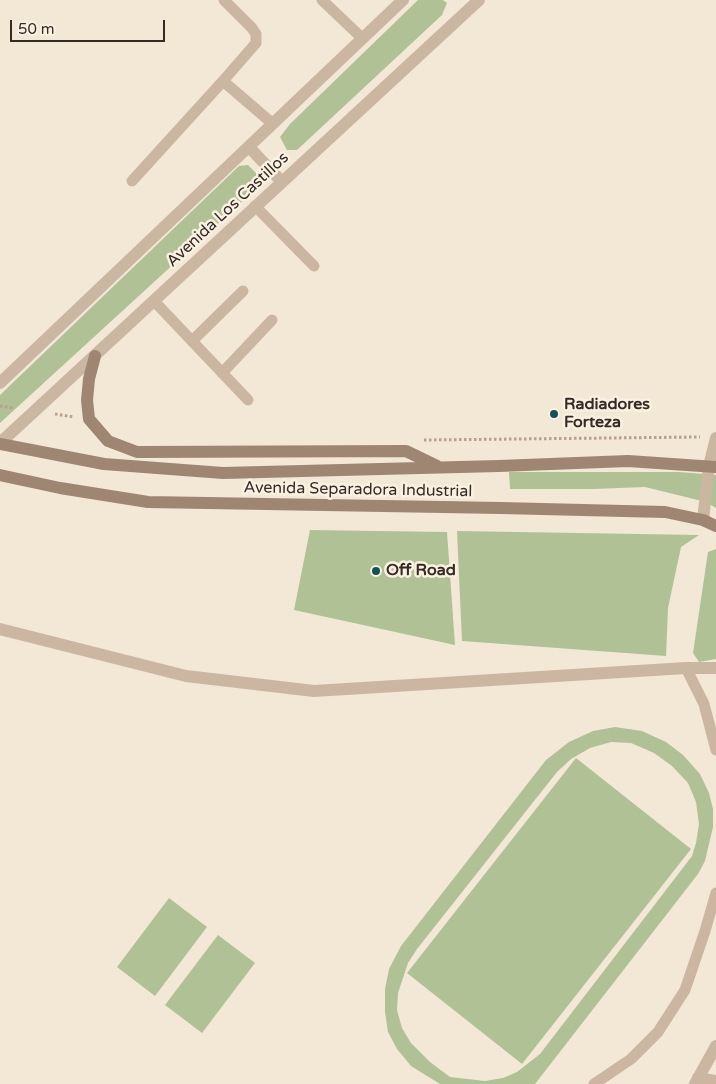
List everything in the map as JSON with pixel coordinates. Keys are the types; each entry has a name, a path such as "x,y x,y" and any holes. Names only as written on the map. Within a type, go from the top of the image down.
{"main road":[{"path":"95,356 89,379 89,419 108,441 137,452 406,451 439,467"},
{"name":"Avenida Separadora Industrial","path":"0,443 104,464 223,473 628,461 713,467"},
{"name":"Avenida Separadora Industrial","path":"0,475 60,488 148,502 665,512 703,520 716,526"}],"street":[{"name":"Avenida Los Castillos","path":"0,383 403,0"},
{"name":"Avenida Los Castillos","path":"0,443 282,182 464,5 478,0"},
{"path":"249,147 282,182"},
{"path":"703,520 713,467 716,438"},
{"path":"0,629 186,676 314,692 686,668 716,668"},
{"path":"716,1046 696,1081 716,1081"}],"lane":[{"path":"132,181 256,43 256,34 252,28 224,0"},
{"path":"322,0 362,38"},
{"path":"223,81 273,124"},
{"path":"255,206 314,266"},
{"path":"192,341 243,292"},
{"path":"154,301 248,400"},
{"path":"222,373 272,320"},
{"path":"686,668 704,704 716,750"},
{"path":"594,1084 631,1059 658,1032 686,990 716,892"}],"green space":[{"path":"418,0 443,0 447,3 442,15 297,150 287,150 280,137 290,124"},
{"path":"248,165 261,178 260,185 0,423 0,395 239,166"},
{"path":"509,472 679,472 716,475 716,508 706,502 645,487 510,489"},
{"name":"Off Road","path":"310,530 447,532 455,645 294,610"},
{"path":"457,531 699,535 681,547 668,608 666,656 462,641"},
{"path":"716,549 716,659 699,662 693,653 708,552"},
{"path":"615,727 642,731 666,742 683,755 700,774 709,793 713,809 713,827 705,861 698,874 535,1084 440,1084 411,1066 397,1049 388,1032 385,1012 385,989 389,969 401,946 546,760 569,742 593,731","holes":["611,742 631,743 654,753 672,766 688,783 696,802 699,824 692,856 540,1054 517,1072 503,1078 485,1081 450,1077 430,1062 411,1043 402,1028 397,1010 398,993 408,963 417,949 557,772 571,759 590,748"]},
{"path":"576,758 691,849 522,1064 407,973"},
{"path":"169,898 207,927 155,996 117,967"},
{"path":"218,935 255,963 202,1033 165,1005"}],"place":[{"name":"Radiadores Forteza","path":"554,414"},
{"name":"Off Road","path":"376,571"}]}
